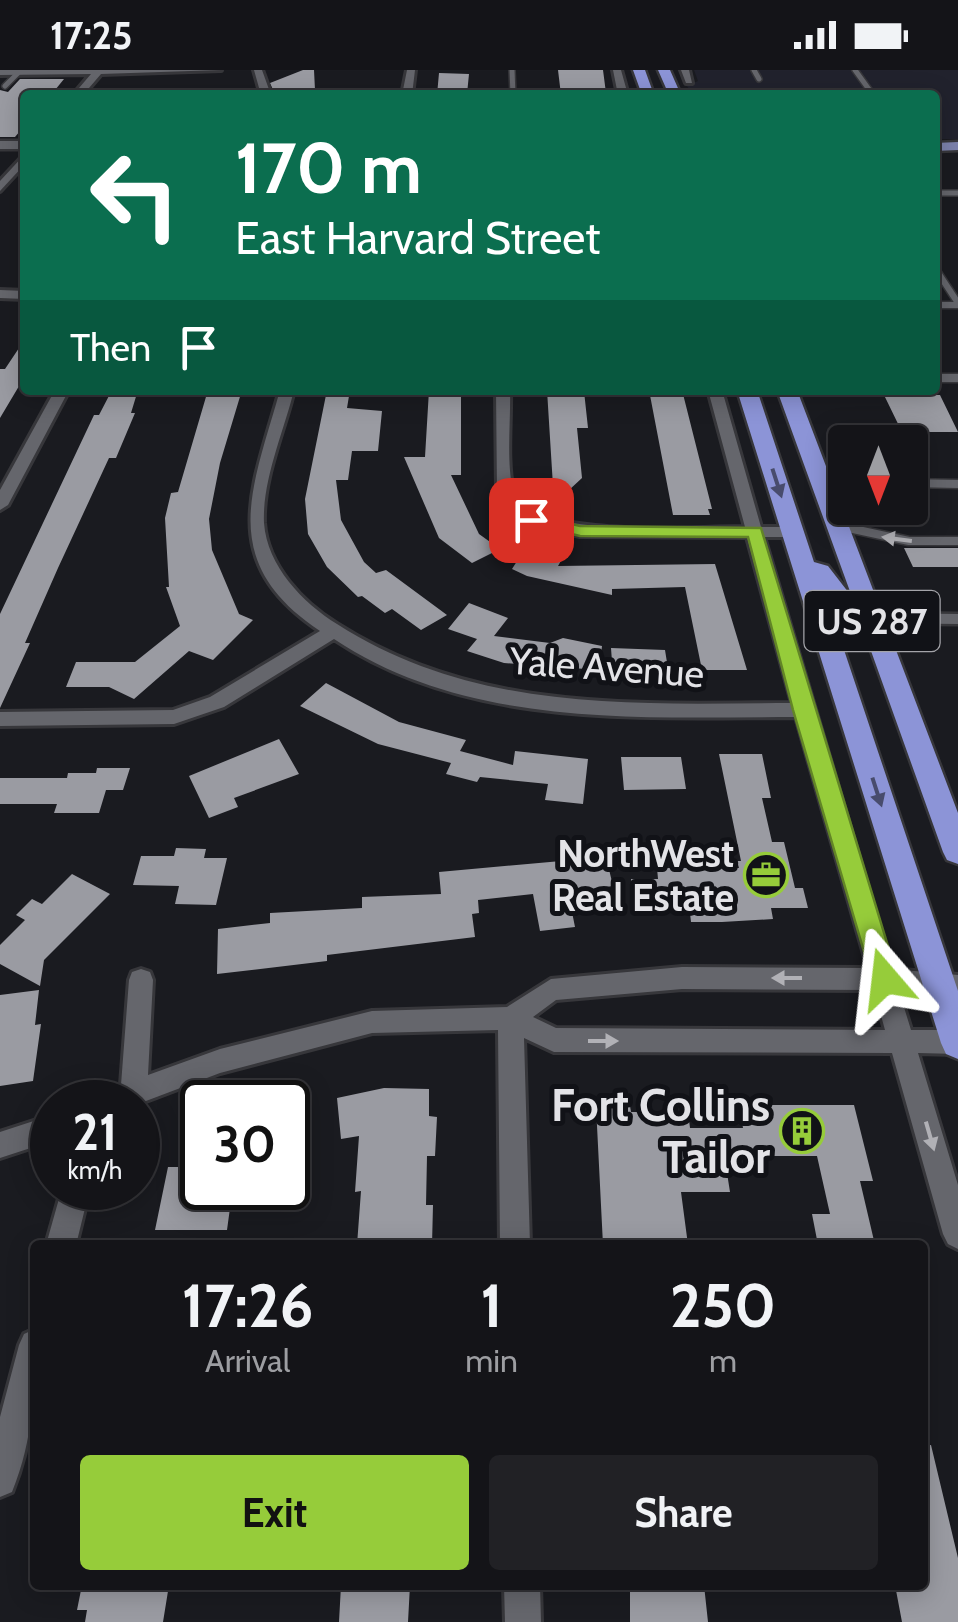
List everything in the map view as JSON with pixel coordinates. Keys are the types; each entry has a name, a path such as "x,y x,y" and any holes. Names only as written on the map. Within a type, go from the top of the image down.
{"highway":[{"path":"652,70 665,74"},
{"name":"US 287","path":"749,395 804,568 949,986 958,1042"},
{"name":"US 287","path":"789,395 828,474"},
{"name":"US 287","path":"838,526 958,852"},
{"path":"804,568 820,572 840,601 871,618"}],"street":[{"path":"0,72 217,70"},
{"path":"685,70 689,81"},
{"path":"0,188 20,163"},
{"path":"0,505 59,395"},
{"name":"Yale Avenue","path":"285,395 256,521 271,566 285,588 332,632 397,666 505,698 596,708 804,710"},
{"path":"503,395 505,492 518,511 531,520 580,531 793,532"},
{"path":"716,395 958,1234"},
{"path":"0,719 174,717 217,702 332,632"},
{"path":"510,1018 551,990 682,978 885,979 949,986"},
{"path":"124,1080 141,980"},
{"path":"510,1018 515,1240"},
{"path":"160,1083 237,1056 372,1022 510,1018 554,1040 958,1042"},
{"path":"0,1145 30,1135"},
{"path":"62,1240 70,1210"},
{"path":"0,1480 30,1363"},
{"path":"522,1590 523,1622"}],"lane":[{"path":"754,70 758,79"},
{"path":"4,86 20,72"},
{"path":"689,81 696,90"},
{"path":"940,276 958,304"},
{"path":"940,286 947,286"},
{"path":"928,484 958,484"},
{"path":"838,526 910,541 958,541"},
{"path":"871,618 958,619"}],"shaded area":[{"path":"694,70 958,70 958,139 940,139 940,90 690,90 687,86 698,81"}],"building":[{"path":"303,70 314,70 315,90 273,90 270,83"},
{"path":"558,70 603,70 606,90 560,90"},
{"path":"439,73 469,74 467,90 437,90"},
{"path":"20,79 64,79 55,90 20,90 20,131 15,137 0,137 0,90 8,92"},
{"path":"20,346 20,384 0,418 0,369 5,369"},
{"path":"109,395 136,395 131,413 135,413 116,458 109,458 25,643 30,643 0,708 0,614 94,415 99,415"},
{"path":"207,395 240,395 220,463 209,519 212,550 239,614 253,620 213,660 189,651 134,699 109,687 66,687 76,662 135,662 180,626 166,587 165,518 171,493 178,492"},
{"path":"326,395 349,395 347,408 382,411 378,451 352,451 348,480 336,480 341,520 364,562 376,573 386,570 447,615 421,630 392,609 385,613 358,597 327,567 308,534 305,499"},
{"path":"429,395 461,395 461,475 451,475 479,534 500,549 472,563 439,538 404,457 425,457"},
{"path":"547,395 584,395 588,428 577,428 582,478 568,491 553,486"},
{"path":"650,395 683,395 712,509 708,509 710,515 673,515"},
{"path":"884,395 940,395 958,432 928,432 928,425 899,425"},
{"path":"904,548 958,548 958,567 913,567"},
{"path":"524,550 562,559 558,566 715,564 747,670 702,670 685,587 612,589 612,595 527,576 512,569"},
{"path":"469,603 508,618 494,636 550,643 563,638 602,646 599,670 504,663 467,651 477,639 448,629"},
{"path":"611,648 665,650 669,675 613,675"},
{"path":"326,683 399,722 466,740 460,751 513,765 515,751 588,759 583,804 545,800 548,784 480,777 477,782 446,774 451,763 378,744 300,706"},
{"path":"279,739 299,774 234,798 238,807 209,818 189,776"},
{"path":"719,754 762,754 771,798 762,798 772,842 784,842 795,888 803,888 808,908 771,908 773,919 722,922 691,922 690,913 634,909 631,879 658,879 657,868 739,868 737,861 741,861"},
{"path":"621,757 681,757 686,789 624,790"},
{"path":"97,768 130,768 123,790 106,790 99,813 54,813 57,804 0,804 0,778 67,778 68,773 96,773"},
{"path":"176,848 206,849 204,858 227,858 216,905 175,904 179,886 133,885 141,856 174,856"},
{"path":"606,857 613,886 568,892 575,927 540,931 533,894 478,900 479,913 472,914 475,937 327,955 327,961 217,974 218,929 270,923 270,913 362,908 362,897 441,894 439,872"},
{"path":"72,874 110,894 44,960 40,986 0,964 0,945 25,920 16,915 32,899 42,904"},
{"path":"39,990 35,1025 41,1024 30,1081 0,1086 0,995"},
{"path":"384,1088 429,1089 429,1116 437,1117 435,1156 427,1156 426,1205 433,1205 432,1240 357,1240 361,1191 355,1192 359,1136 341,1139 337,1098"},
{"path":"739,1105 854,1105 873,1181 860,1181 874,1240 817,1240 812,1214 830,1214 817,1156 732,1156 735,1173 727,1173 730,1192 681,1192 687,1240 603,1240 596,1106 630,1106 631,1112 688,1112 690,1128 743,1128"},
{"path":"168,1167 180,1167 180,1210 230,1210 227,1230 155,1230"},
{"path":"928,1445 958,1558 958,1622 902,1622 896,1590 928,1590"},
{"path":"81,1590 168,1590 163,1622 85,1622 87,1610 77,1610"},
{"path":"341,1590 410,1590 408,1622 339,1622"},
{"path":"630,1590 705,1590 708,1622 630,1622"}],"place":[{"name":"NorthWest Real Estate","path":"766,875"},
{"name":"Fort Collins Tailor","path":"802,1131"}],"route":[{"path":"531,520 580,531 755,532 885,979"}]}
